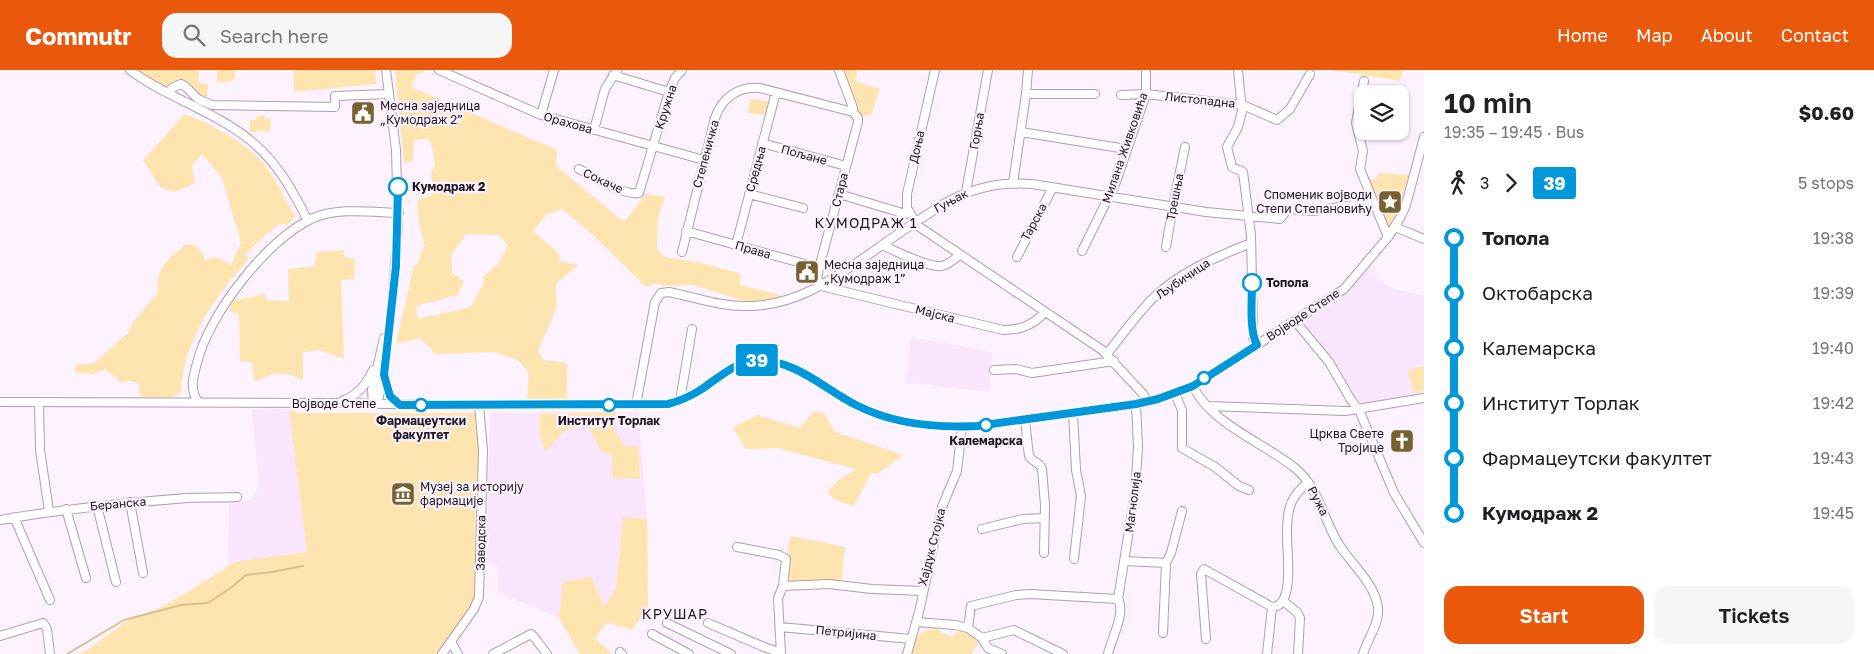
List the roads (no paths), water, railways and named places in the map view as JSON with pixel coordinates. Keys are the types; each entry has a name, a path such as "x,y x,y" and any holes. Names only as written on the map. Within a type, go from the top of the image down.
{"street":[{"path":"130,70 146,82 230,126 256,145 272,161 286,180 308,221"},
{"path":"375,403 384,375 397,248 396,150 386,70"},
{"name":"Орахова","path":"439,70 542,116 704,160"},
{"path":"542,116 554,70"},
{"name":"Кружна","path":"654,146 669,92 675,78 682,70"},
{"path":"839,70 853,112"},
{"name":"Доња","path":"935,70 907,194 906,204 915,222 919,228 1108,354 1147,402"},
{"name":"Горња","path":"966,192 988,70"},
{"path":"1013,183 1028,70"},
{"name":"Милана Живковића","path":"1082,251 1110,196 1146,94 1146,70"},
{"path":"1238,70 1243,105 1238,127 1227,147 1232,167 1243,172 1251,243 1253,328 1257,345"},
{"path":"594,130 605,89 615,72 669,92"},
{"name":"Листопадна","path":"1121,95 1146,94 1243,105 1277,120 1290,109 1310,74"},
{"path":"1364,81 1356,123 1364,151 1360,169 1388,237"},
{"path":"168,94 172,88 181,84 198,99 209,104 287,107 335,107 335,96 389,94"},
{"name":"Степеничка","path":"682,252 715,118 724,100 734,93 750,88 760,88 853,112"},
{"name":"Средња","path":"736,245 776,92"},
{"path":"1026,94 1095,94"},
{"name":"Стара","path":"821,286 817,279 819,268 858,122 853,112"},
{"path":"1021,132 1126,149"},
{"name":"Војводе Степе","path":"0,402 375,403 400,405 668,404 680,401 702,389 740,364 752,361 765,361 796,369 852,403 879,415 916,423 962,427 1147,402 1175,394 1193,386 1344,289 1395,227 1406,205 1424,137"},
{"name":"Пољане","path":"762,143 846,166"},
{"name":"Сокаче","path":"578,169 620,190 637,194 641,191 654,146"},
{"name":"Трешња","path":"1166,248 1172,206 1185,147"},
{"name":"Гуњак","path":"636,405 654,302 661,293 669,292 720,304 747,306 772,304 788,300 821,286 915,222 966,192 994,184 1013,183 1053,187 1172,206 1280,219 1288,209 1313,211 1374,202"},
{"name":"Тарска","path":"1017,257 1053,187"},
{"path":"749,194 802,208"},
{"path":"839,194 904,214 909,212"},
{"path":"184,403 192,389 202,343 226,301 240,282 265,255 291,233 308,221 320,216 335,213 398,213"},
{"path":"1395,227 1423,237"},
{"name":"Права","path":"686,232 819,268"},
{"name":"Љубичица","path":"1108,354 1134,318 1165,288 1208,260 1251,243"},
{"path":"882,245 912,259 935,266 950,263 959,255"},
{"name":"Мајска","path":"821,286 1003,330 1024,328 1039,319 1045,312"},
{"path":"375,403 372,390 392,302"},
{"path":"1295,321 1329,362 1358,409 1394,493 1424,543"},
{"path":"680,401 692,329"},
{"path":"339,403 359,392 366,383 379,356"},
{"path":"994,370 1016,368 1032,373 1114,361"},
{"path":"384,375 390,396 400,405"},
{"name":"Ружа","path":"1193,386 1208,406 1223,420 1291,465 1308,482 1338,542 1357,567 1376,600 1378,611 1376,621 1363,654"},
{"path":"192,389 199,403"},
{"path":"1175,394 1182,410 1182,449 1215,467 1239,486 1250,490"},
{"path":"1208,406 1319,410 1358,409 1424,398"},
{"path":"39,402 40,450 49,511"},
{"name":"Магнолија","path":"1108,654 1110,642 1115,637 1118,621 1120,603 1118,599 1133,514 1138,459 1136,404"},
{"name":"Заводска","path":"442,654 474,609 480,595 483,450 479,405"},
{"path":"1073,413 1076,470 1081,496 1074,558"},
{"path":"1025,420 1030,459 1040,465 1042,469 1044,553"},
{"name":"Хајдук Стојка","path":"783,586 829,584 872,590 923,590 942,507 957,472 962,427"},
{"path":"1206,639 1201,574 1204,569 1272,607 1276,607 1283,601 1288,575 1287,533 1290,508 1296,496 1308,482"},
{"name":"Беранска","path":"0,520 49,511 130,502 237,497"},
{"path":"130,502 143,573"},
{"path":"97,506 116,582"},
{"path":"66,509 86,578"},
{"path":"1164,633 1166,563 1171,553 1182,511"},
{"path":"14,517 50,600"},
{"path":"982,529 1023,519 1044,518"},
{"path":"708,623 781,653 778,598 783,586 785,557 737,547"},
{"path":"1125,561 1166,563"},
{"path":"907,654 917,622 923,590"},
{"path":"968,628 971,606 1026,594 1118,599"},
{"path":"1283,601 1300,616 1298,654"},
{"path":"1267,654 1272,607"},
{"path":"917,622 968,628 982,638 988,648 1002,654"},
{"path":"0,636 43,623 47,629 50,654"},
{"path":"667,623 730,654"},
{"name":"Петријина","path":"780,627 911,639"},
{"path":"982,638 1014,630 1064,654"},
{"path":"496,653 531,634 547,654"},
{"path":"652,634 689,654"},
{"path":"450,642 458,654"}],"waterway":[{"path":"67,654 124,620 181,605 208,603 246,575 303,566"}],"place":[{"name":"Месна заједница „Кумодраж 2”","path":"363,113"},
{"name":"Кумодраж 2","path":"398,187"},
{"name":"Споменик војводи Степи Степановићу","path":"1390,202"},
{"name":"Месна заједница „Кумодраж 1”","path":"807,272"},
{"name":"Топола","path":"1252,283"},
{"name":"Фармацеутски факултет","path":"421,405"},
{"name":"Институт Торлак","path":"609,405"},
{"name":"Калемарска","path":"986,425"},
{"name":"Црква Свете Тројице","path":"1402,441"},
{"name":"Музеј за историју фармације","path":"403,494"}],"district":[{"name":"КУМОДРАЖ 1","path":"866,223"},
{"name":"КРУШАР","path":"675,614"}]}
